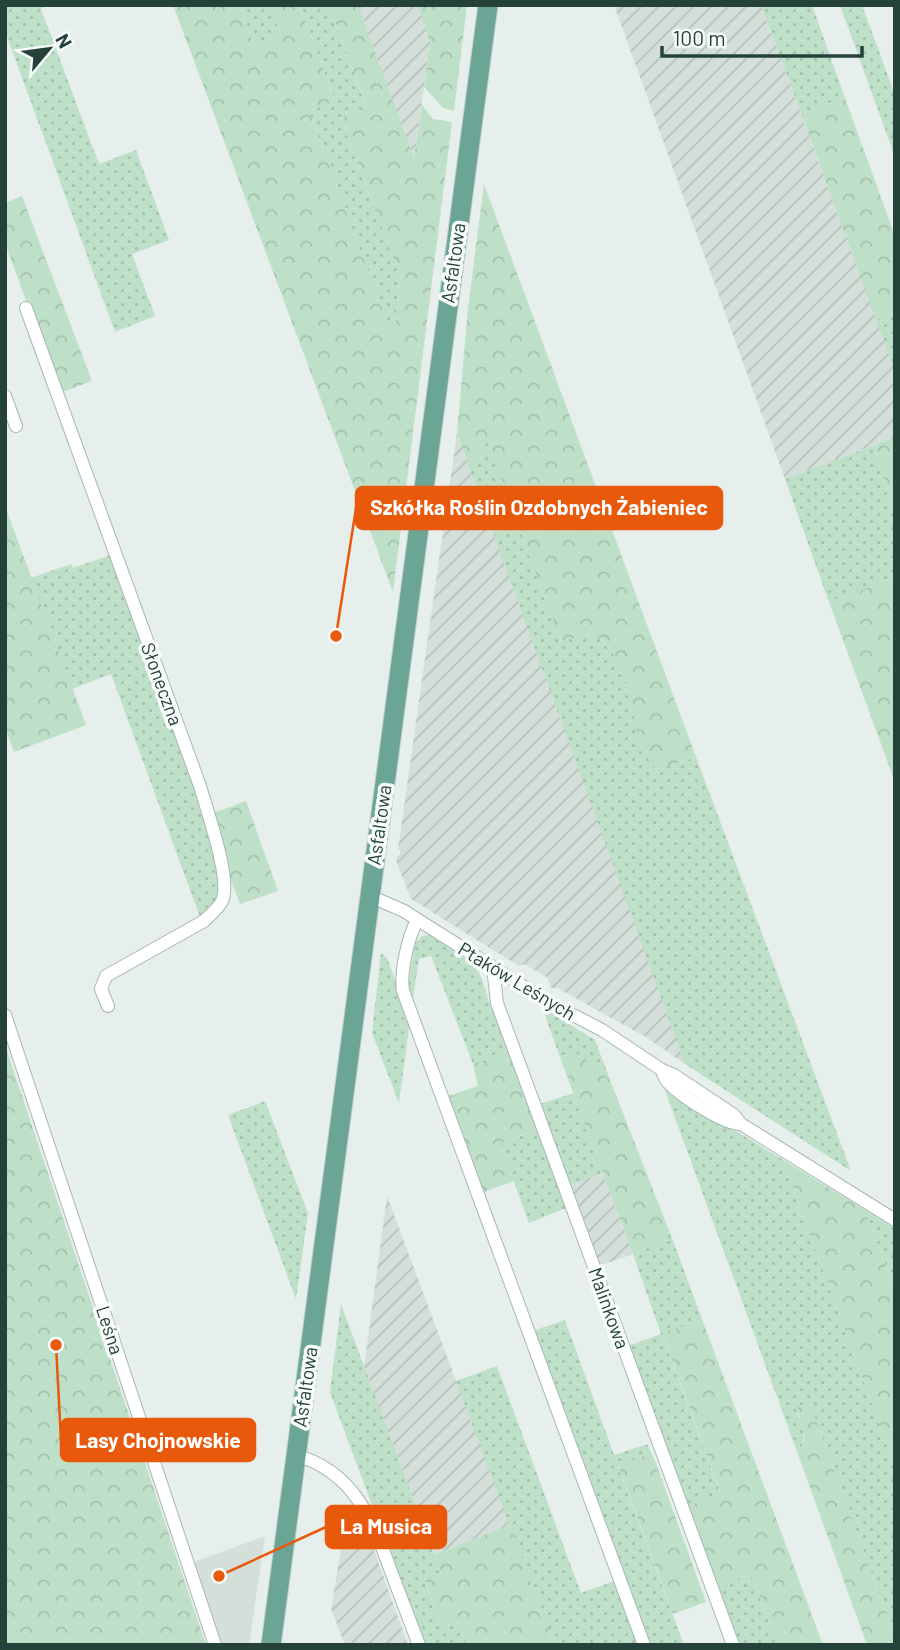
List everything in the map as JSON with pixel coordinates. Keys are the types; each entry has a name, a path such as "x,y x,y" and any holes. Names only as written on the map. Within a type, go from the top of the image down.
{"main road":[{"name":"Asfaltowa","path":"271,1645 488,5"}],"street":[{"name":"Słoneczna","path":"26,308 200,786 223,866 226,888 217,909 204,921 106,976 101,989 108,1006"},
{"path":"5,396 16,426"},
{"name":"Ptaków Leśnych","path":"370,896 393,905 555,1006 601,1030 662,1070 666,1080 685,1096 718,1117 733,1124 741,1124 895,1220"},
{"path":"417,919 402,970 403,991 644,1645"},
{"name":"Malinkowa","path":"496,970 494,976 497,1003 733,1645"},
{"name":"Leśna","path":"5,1015 215,1645"},
{"path":"295,1455 314,1460 344,1482 356,1496 371,1520 419,1645"}],"shaded area":[{"path":"358,5 417,5 430,42 414,160"},
{"path":"614,5 761,5 895,370 895,437 785,479"},
{"path":"457,433 685,1064 644,1036 557,988 551,988 548,978 524,964 519,966 411,899 396,861 400,855 398,849"},
{"path":"603,1173 633,1254 599,1266 570,1185"},
{"path":"387,1196 510,1525 434,1555 364,1367"},
{"path":"265,1536 249,1645 222,1645 194,1562"},
{"path":"350,1540 371,1542 408,1645 345,1645 331,1609 341,1550"}],"green space":[{"path":"5,5 48,5 41,9 99,164 136,150 169,240 132,254 155,316 115,332 5,31"},
{"path":"173,5 239,5 254,45 281,35 270,5 300,5 335,101 309,111 393,338 401,279 341,118 367,108 329,5 358,5 414,158 422,105 433,119 452,122 393,592"},
{"path":"239,5 270,5 281,35 254,45"},
{"path":"300,5 329,5 367,109 341,118 401,279 393,339 309,111 335,101"},
{"path":"417,5 467,5 454,111 443,108 424,87 430,42"},
{"path":"761,5 812,5 845,98 828,104 804,121"},
{"path":"840,5 862,5 895,95 895,157"},
{"path":"845,98 895,236 895,312 876,320 804,121 828,104"},
{"path":"484,184 696,757 655,768 641,751 627,684 613,653 602,640 589,634 561,641 487,441 481,459 468,464 457,433 468,308"},
{"path":"22,196 92,381 60,393 5,243 5,203"},
{"path":"895,312 895,370 876,320"},
{"path":"895,437 895,510 872,446"},
{"path":"487,440 561,641 589,634 612,652 630,693 642,751 672,765 696,757 851,1171 685,1064 468,464 481,459"},
{"path":"872,446 895,510 895,589 891,579 829,602 785,479"},
{"path":"5,506 86,725 14,752 5,727"},
{"path":"111,555 201,801 221,881 213,906 200,917 111,674 72,689 31,578 71,564 73,568"},
{"path":"891,579 895,589 895,782 829,602"},
{"path":"246,801 278,891 240,904 211,814"},
{"path":"429,935 476,968 509,1052 473,1064 431,956 419,959 412,1005 407,992 415,943 422,936"},
{"path":"381,953 387,958 410,1020 399,1103 372,1033"},
{"path":"542,1007 595,1040 610,1080 581,1058 560,1057"},
{"path":"5,1045 206,1645 5,1645"},
{"path":"509,1052 537,1130 500,1143 514,1181 481,1193 445,1097 478,1086 473,1064"},
{"path":"576,1053 610,1080 672,1238 633,1254 560,1057"},
{"path":"662,1082 683,1099 782,1159 895,1466 895,1637 810,1404 797,1413 804,1438 802,1447 796,1449"},
{"path":"574,1093 603,1173 570,1185 540,1104"},
{"path":"265,1101 308,1213 296,1299 228,1115"},
{"path":"537,1130 566,1208 529,1223 500,1143"},
{"path":"782,1159 865,1210 895,1291 895,1466"},
{"path":"865,1210 895,1229 895,1291"},
{"path":"672,1238 702,1319 662,1335 721,1494 689,1506 628,1346 661,1334 633,1254"},
{"path":"341,1304 441,1574 425,1581 441,1627 458,1621 467,1645 424,1645 330,1392"},
{"path":"702,1319 823,1645 777,1645 751,1574 717,1586 689,1506 721,1493 662,1334"},
{"path":"565,1320 614,1455 647,1444 656,1463 642,1456 618,1466 684,1645 648,1645 533,1331"},
{"path":"497,1366 581,1593 617,1580 641,1645 554,1645 456,1381"},
{"path":"810,1404 895,1637 895,1645 867,1645 796,1449 802,1447 805,1439 797,1409 800,1405"},
{"path":"642,1456 656,1463 706,1602 673,1614 618,1465"},
{"path":"510,1525 554,1645 467,1645 458,1621 441,1627 425,1580 441,1573 434,1555"},
{"path":"751,1574 777,1645 739,1645 717,1586"}],"place":[{"name":"Szkółka Roślin Ozdobnych Żabieniec","path":"336,636"},
{"name":"Lasy Chojnowskie","path":"56,1345"},
{"name":"La Musica","path":"219,1576"}]}
